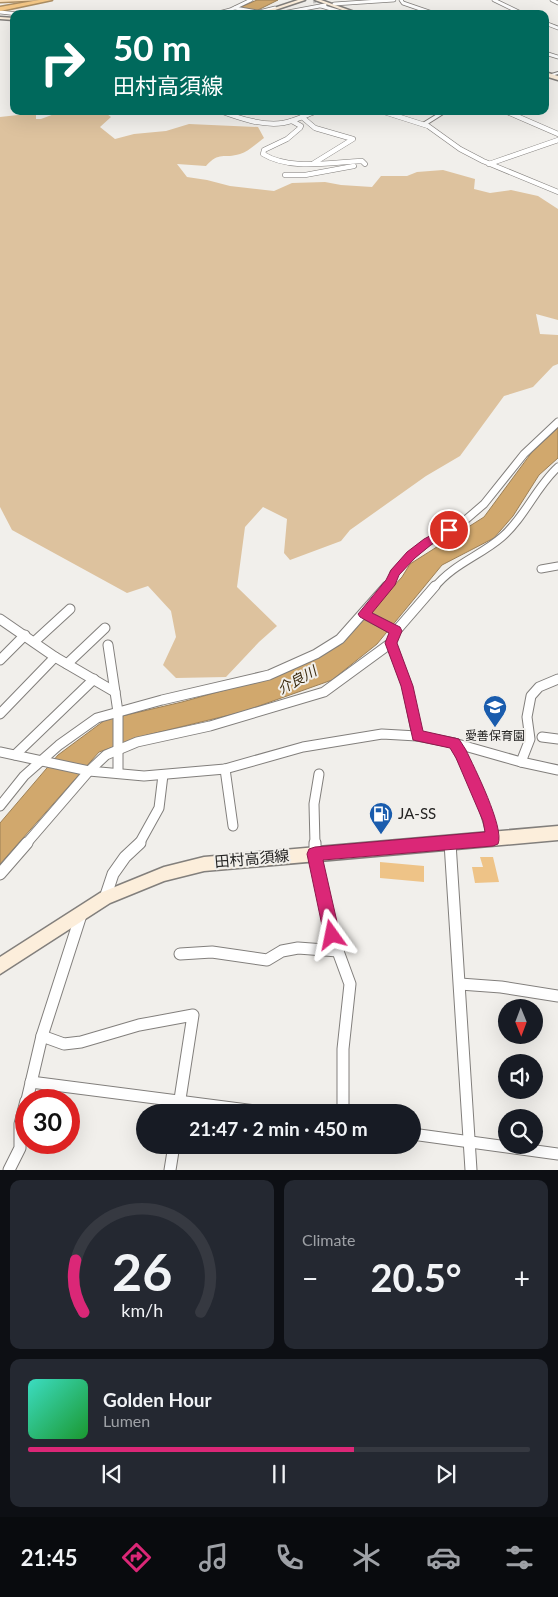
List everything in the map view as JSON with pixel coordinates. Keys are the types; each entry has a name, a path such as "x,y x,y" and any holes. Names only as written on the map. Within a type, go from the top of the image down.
{"highway":[{"path":"0,10 49,0"}],"main road":[{"path":"0,1 41,0"},
{"path":"268,10 303,0"},
{"path":"315,1 345,10"},
{"name":"田村高須線","path":"0,966 105,898 164,874 204,864 558,833"}],"street":[{"path":"228,10 251,0"},
{"path":"330,0 336,4 394,0"},
{"path":"401,0 423,10"},
{"path":"494,0 515,10"},
{"path":"315,1 320,6 334,10"},
{"path":"298,10 325,5"},
{"path":"235,8 244,10"},
{"path":"233,115 252,121 292,121 307,115"},
{"path":"394,115 424,124 460,149 489,164 558,192"},
{"path":"424,124 439,115"},
{"path":"514,115 558,134"},
{"path":"302,117 315,128 353,139 314,163"},
{"path":"285,175 316,173 366,164 362,161 314,163 278,161 267,158 263,154 268,146 287,139 300,128 301,126 292,121"},
{"path":"489,164 558,140"},
{"path":"0,806 4,796 24,776 45,761 59,745 97,718 269,675 316,654 340,639 365,615 391,582 394,573 411,555 428,542 463,522 479,509 524,454 557,427"},
{"path":"0,874 87,770 106,755 137,742 210,726 324,692 391,643 395,630 433,590 444,575 501,538 519,520 550,474 558,467"},
{"path":"541,570 558,566"},
{"path":"34,642 70,609"},
{"path":"365,615 395,630"},
{"path":"0,619 55,657 115,692"},
{"path":"67,664 105,628"},
{"path":"0,660 25,635"},
{"path":"391,643 407,686 417,736"},
{"path":"108,645 118,714 120,748 118,772"},
{"path":"0,714 55,657"},
{"path":"15,755 94,679"},
{"path":"521,762 530,738 527,718 528,704 533,691 545,682 558,679"},
{"path":"0,752 87,770 144,776 225,769 303,747 382,734 417,736 454,743 521,762 558,770"},
{"path":"542,737 558,740"},
{"path":"454,743 461,754 490,821 493,839"},
{"path":"225,769 233,826"},
{"path":"319,774 314,804 315,854 332,935 350,984 343,1049 343,1104"},
{"path":"105,898 114,874 125,858 139,845 160,808 163,775"},
{"path":"450,843 470,1170"},
{"path":"29,1089 42,1036 81,913"},
{"path":"180,954 212,952 267,960 282,951 298,948 338,951"},
{"path":"460,984 501,987 558,996"},
{"path":"42,1036 64,1044 81,1042 138,1025 192,1015 179,1104"},
{"path":"31,1082 161,1104"},
{"path":"421,1135 558,1154"},
{"path":"9,1170 17,1154"},
{"path":"170,1170 173,1154"}],"shaded area":[{"path":"36,115 36,119 52,115 108,115 111,117 100,127 115,139 134,134 166,131 189,124 258,127 264,138 243,153 215,158 206,166 177,164 187,177 230,186 274,191 292,183 325,182 372,187 381,176 407,176 417,172 443,170 475,179 474,189 490,193 511,190 538,196 558,209 558,320 536,314 540,334 558,335 558,364 553,366 533,387 504,396 460,456 426,476 350,530 341,541 290,560 284,553 287,519 263,507 245,527 237,587 277,626 226,677 176,678 163,665 176,637 171,611 148,586 127,593 12,530 0,507 0,117"}],"water":[{"path":"257,0 278,0 258,10 234,10"},
{"name":"介良川","path":"558,428 558,458 539,475 513,516 494,538 442,565 377,644 332,680 242,712 147,735 99,752 0,864 0,823 58,755 105,720 182,702 279,675 340,645 402,577 410,564 484,517 532,452"}],"building":[{"path":"480,857 493,857 499,882 475,883 472,867 483,867"},
{"path":"380,862 424,866 424,882 380,878"}],"tunnel":[{"path":"313,2 323,0"}],"place":[{"name":"愛善保育園","path":"495,728"},
{"name":"JA-SS","path":"381,835"}],"route":[{"path":"332,935 315,854 493,839 490,821 461,754 454,743 417,736 407,686 391,643 396,631 364,614 391,582 394,573 411,555 428,542 449,530"}]}
